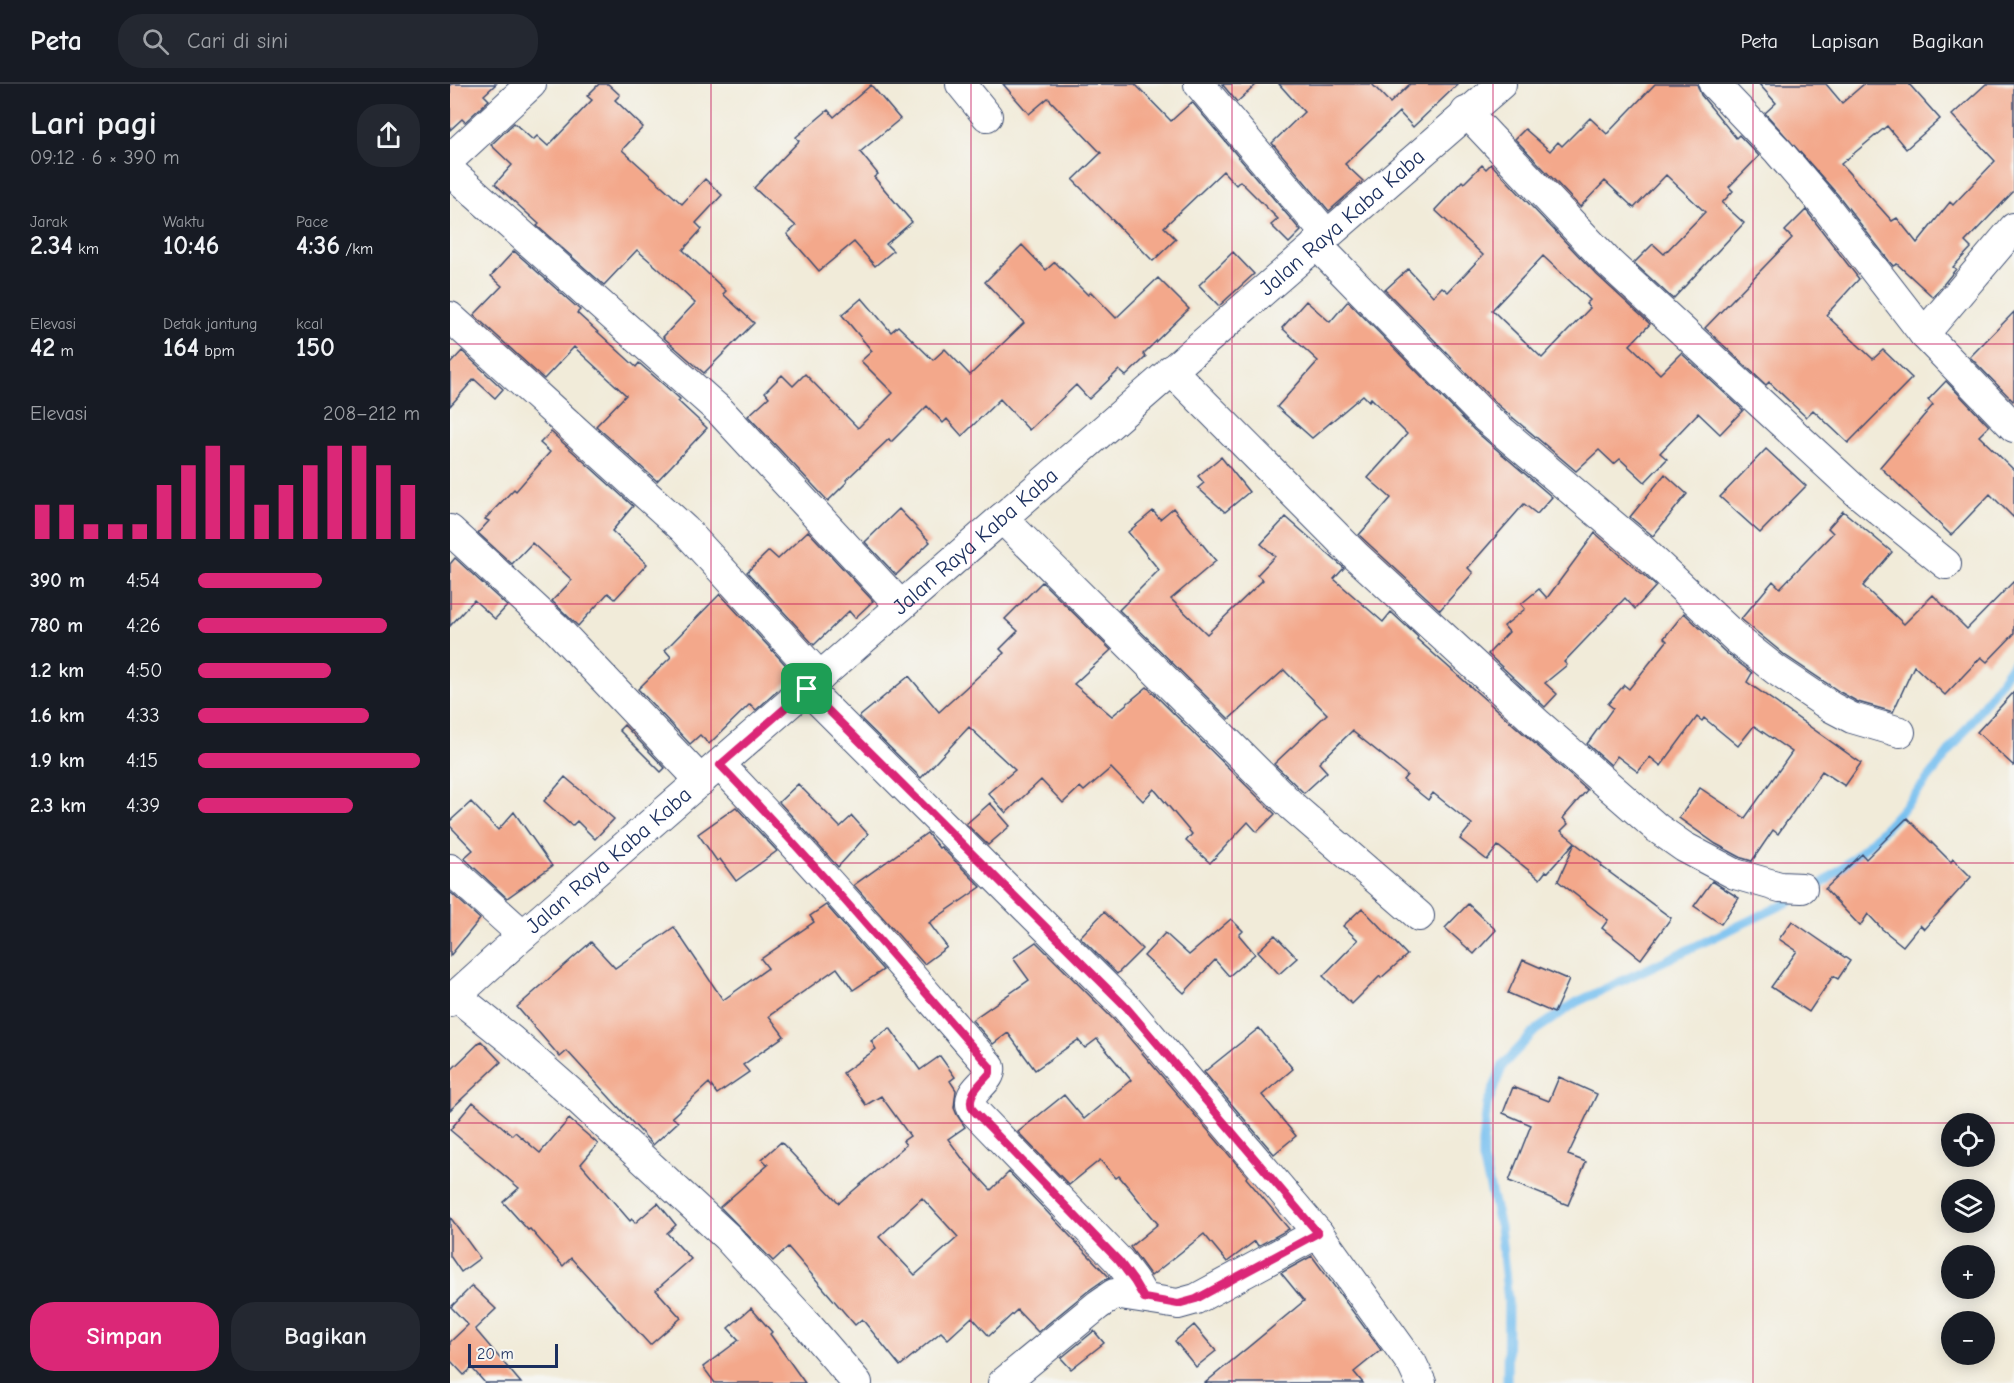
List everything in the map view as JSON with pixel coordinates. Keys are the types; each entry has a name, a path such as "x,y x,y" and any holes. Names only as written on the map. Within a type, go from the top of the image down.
{"street":[{"path":"450,159 531,84"},
{"path":"961,84 987,116"},
{"path":"1199,84 1322,239 1486,418 1641,549 1738,640 1776,670 1831,707 1852,718 1900,732"},
{"name":"Jalan Raya Kaba Kaba","path":"453,999 523,935 1501,84"},
{"path":"1714,84 1812,190 1924,333 2014,427"},
{"path":"1467,112 1609,263 1857,492 1946,564"},
{"path":"450,171 721,412 901,606"},
{"path":"1924,333 2014,228"},
{"path":"450,317 684,529 814,683 1127,1008 1318,1233 1412,1364 1420,1383"},
{"path":"1171,370 1356,556 1537,723 1657,828 1684,847 1735,874 1780,887 1802,888"},
{"path":"1002,518 1292,806 1419,916"},
{"path":"450,530 710,773 784,832 855,910 990,1067 990,1073 971,1098 970,1104 973,1110 1119,1261 1144,1298"},
{"path":"450,869 523,935"},
{"path":"453,999 512,1040 728,1237 856,1383"},
{"path":"1003,1383 1114,1294 1178,1304 1196,1299 1318,1233"}],"building":[{"path":"450,84 496,84 484,95 489,100 465,122 462,119 450,130"},
{"path":"599,84 608,84 620,95 615,100 643,127 622,150 682,204 705,179 722,195 696,223 702,229 683,250 726,291 723,294 754,323 704,373 663,337 695,303 660,270 637,250 604,285 537,226 539,224 495,184 512,165 491,145 514,123 533,140 537,136 548,146 592,100 587,96"},
{"path":"1003,84 1135,84 1171,121 1192,102 1301,231 1289,243 1271,225 1278,219 1240,181 1236,185 1223,171 1164,227 1176,239 1153,261 1073,180 1101,153 1048,98 1029,114"},
{"path":"1222,84 1257,84 1237,102"},
{"path":"1279,84 1372,84 1390,103 1410,84 1458,84 1413,127 1399,112 1345,164 1363,181 1329,211 1272,143 1304,112"},
{"path":"1655,84 1697,84 1701,95 1736,138 1739,135 1759,156 1729,187 1733,191 1722,203 1744,223 1673,299 1634,263 1653,244 1664,254 1705,212 1666,175 1634,208 1605,181 1580,207 1515,139 1525,129 1550,151 1558,142 1562,146 1590,118 1607,134"},
{"path":"1759,84 1826,84 1842,103 1864,84 1909,84 1940,119 1906,149 1887,126 1841,164 1892,221 1897,218 1917,243 1950,202 1953,205 1995,161 1952,115 1986,84 2014,84 2014,191 1965,242 1971,248 1953,267 1956,269 1933,297 1897,264 1893,266 1838,195 1765,113 1776,103"},
{"path":"871,85 900,119 860,152 878,174 874,177 912,222 886,244 893,251 875,266 854,242 819,271 787,234 796,226 754,188 799,141 796,137 828,110 834,117"},
{"path":"1491,164 1597,275 1650,324 1630,345 1660,374 1681,353 1743,410 1720,434 1698,413 1660,453 1667,459 1645,482 1620,459 1614,464 1599,450 1576,471 1498,405 1385,290 1408,269 1433,296 1442,287 1448,292 1483,255 1435,210 1462,181 1464,183 1482,165 1486,169","holes":["1543,256 1590,300 1586,304 1590,308 1542,358 1492,310"]},
{"path":"1806,210 1859,279 1826,315 1873,359 1883,350 1912,378 1848,443 1813,410 1806,417 1769,382 1766,385 1705,328 1792,238 1785,231"},
{"path":"1022,245 1046,270 1055,262 1088,295 1091,292 1116,318 1158,278 1189,309 1143,354 1146,357 1126,376 1119,370 1089,399 1076,385 1029,430 1000,399 962,436 947,419 943,423 927,406 891,442 889,439 846,480 847,482 828,501 748,416 769,397 765,392 782,375 793,386 805,374 858,428 893,393 861,361 872,351 842,315 862,298 891,332 898,326 933,360 945,349 970,375 1024,323 985,282"},
{"path":"514,251 580,310 577,313 636,367 639,363 680,399 678,401 707,428 657,481 596,426 626,395 574,347 544,379 474,315 502,286 491,276"},
{"path":"1233,252 1254,274 1219,306 1199,285"},
{"path":"1306,301 1330,322 1348,301 1474,430 1552,497 1537,514 1524,504 1468,568 1473,573 1440,610 1359,535 1391,498 1368,478 1407,434 1371,398 1369,401 1363,395 1312,438 1277,407 1318,361 1282,328"},
{"path":"2014,312 2014,400 2013,401 1970,357"},
{"path":"462,351 503,389 495,398 474,379 450,406 450,364"},
{"path":"1946,381 1989,426 1979,436 2014,470 2014,518 1990,494 1951,535 1880,467 1933,405 1928,400"},
{"path":"551,432 633,506 612,531 647,564 615,599 608,593 578,626 552,601 572,580 532,543 512,564 478,533 489,521 485,519 514,489 516,491 550,452 540,443"},
{"path":"1766,449 1806,486 1760,533 1720,497"},
{"path":"1221,457 1249,492 1225,512 1198,488 1204,483 1198,476"},
{"path":"1665,474 1687,494 1653,536 1630,517"},
{"path":"1173,508 1216,561 1171,599 1207,634 1263,580 1257,575 1275,556 1261,544 1286,517 1344,568 1334,579 1383,622 1391,612 1418,637 1417,639 1587,790 1563,818 1568,824 1561,831 1575,842 1540,879 1498,846 1487,860 1460,839 1472,824 1433,793 1428,800 1403,780 1407,775 1352,731 1319,763 1327,772 1304,793 1274,764 1327,714 1284,670 1229,719 1119,610 1159,570 1128,532 1153,511 1160,519"},
{"path":"899,509 930,542 896,575 865,542"},
{"path":"1843,511 1892,552 1863,586 1904,624 1933,595 1967,629 2014,581 2014,634 1987,662 1981,657 1945,695 1914,666 1893,712 1858,702 1786,656 1741,619 1773,581 1780,588 1833,533 1828,528"},
{"path":"808,531 873,601 855,618 849,611 814,645 747,572 769,551 778,559"},
{"path":"1595,533 1656,586 1635,609 1625,598 1564,662 1567,665 1545,683 1557,694 1545,707 1488,654 1509,632 1504,626 1525,609 1521,604 1539,589 1547,598"},
{"path":"455,558 507,606 495,619 474,600 450,626 450,564"},
{"path":"1042,582 1111,650 1074,684 1112,716 1147,687 1275,814 1257,832 1248,822 1210,863 1186,841 1192,834 1154,789 1143,801 1111,768 1084,791 1080,787 1063,803 1041,780 1006,813 988,793 1015,770 969,727 921,778 859,717 909,676 939,712 1004,653 1000,649 1018,631 1005,619"},
{"path":"720,594 795,675 756,710 750,704 709,744 700,735 690,744 638,689 671,657 665,650"},
{"path":"1684,613 1726,653 1752,673 1747,682 1861,763 1845,786 1822,771 1778,834 1773,830 1752,861 1716,844 1679,818 1700,788 1745,818 1792,752 1754,726 1738,746 1704,718 1702,721 1697,717 1661,766 1650,757 1638,772 1617,756 1611,765 1587,744 1613,708 1608,704 1624,685 1629,689 1667,641 1664,638"},
{"path":"2014,692 2014,766 1977,732"},
{"path":"624,725 665,768 661,772 619,730"},
{"path":"565,777 614,819 595,839 577,821 572,826 544,801"},
{"path":"798,784 840,827 852,816 868,834 838,867 779,802"},
{"path":"471,802 498,830 514,812 552,866 507,898 464,858 473,850 450,826 450,821"},
{"path":"990,803 1010,826 988,845 966,824"},
{"path":"736,807 777,851 736,881 720,859 717,861 698,834"},
{"path":"1907,818 1951,862 1953,859 1971,877 1924,929 1920,925 1903,946 1868,914 1860,926 1825,889 1862,854 1866,859"},
{"path":"927,833 939,848 941,847 981,887 929,923 947,947 924,964 854,885"},
{"path":"1575,843 1602,864 1601,866 1671,918 1641,959 1602,928 1608,920 1558,881"},
{"path":"1712,881 1739,898 1721,924 1694,906"},
{"path":"450,892 480,919 450,956"},
{"path":"1468,904 1496,930 1474,954 1445,928"},
{"path":"826,905 883,970 853,990 837,968 769,1016 784,1036 743,1065 749,1072 717,1094 709,1083 672,1117 678,1122 653,1145 567,1051 560,1057 517,1007 591,942 615,968 674,927 723,1000 768,968 761,959 814,922 810,916"},
{"path":"1362,908 1407,955 1381,978 1380,976 1352,1004 1323,976 1358,940 1343,926"},
{"path":"1104,912 1142,949 1117,974 1080,937"},
{"path":"1231,919 1243,931 1239,935 1255,954 1229,976 1215,960 1184,993 1144,956 1165,933 1189,955"},
{"path":"1792,921 1850,961 1838,979 1833,976 1809,1012 1771,987 1797,951 1779,939"},
{"path":"1275,935 1297,958 1279,974 1258,951"},
{"path":"1036,942 1114,1020 1247,1176 1246,1178 1289,1229 1258,1246 1255,1241 1227,1262 1204,1234 1151,1276 1130,1247 1158,1224 1119,1176 1116,1178 1100,1160 1069,1185 1018,1132 1064,1095 1084,1119 1131,1080 1097,1039 1085,1048 1078,1040 1035,1070 1008,1033 993,1044 972,1020 1029,980 1013,958"},
{"path":"1523,960 1569,980 1554,1013 1508,993"},
{"path":"890,1028 920,1070 940,1056 955,1077 950,1081 956,1090 954,1108 965,1127 948,1139 965,1162 991,1190 1009,1172 1110,1278 1088,1291 1038,1332 1017,1310 989,1336 972,1317 948,1339 941,1332 900,1366 862,1319 855,1325 788,1247 773,1261 720,1207 768,1165 762,1159 781,1142 839,1203 906,1145 903,1141 910,1136 881,1096 866,1105 843,1073 876,1049 871,1041","holes":["922,1198 958,1237 915,1275 879,1237"]},
{"path":"1259,1028 1293,1069 1262,1095 1296,1136 1274,1154 1204,1072"},
{"path":"481,1041 501,1062 450,1110 450,1071"},
{"path":"1559,1077 1597,1094 1568,1155 1586,1162 1568,1205 1509,1181 1531,1125 1503,1113 1513,1087 1549,1101"},
{"path":"473,1102 512,1135 515,1132 540,1153 569,1119 598,1144 581,1164 630,1221 632,1219 635,1223 658,1203 676,1225 667,1233 691,1259 656,1290 681,1318 650,1345 571,1258 563,1266 503,1202 519,1188 450,1130"},
{"path":"450,1217 480,1258 461,1272 450,1256"},
{"path":"1312,1256 1381,1350 1354,1372 1363,1383 1205,1383 1304,1301 1281,1273"},
{"path":"472,1286 496,1309 475,1329 521,1383 485,1383 472,1368 464,1375 450,1360 450,1342 468,1325 451,1307"},
{"path":"751,1308 772,1332 770,1334 805,1383 715,1383 703,1367 739,1340 728,1328"},
{"path":"1194,1325 1216,1351 1196,1367 1175,1341"},
{"path":"1094,1331 1104,1343 1071,1369 1061,1358"}],"waterway":[{"path":"1507,1383 1508,1300 1500,1227 1483,1160 1487,1105 1503,1065 1536,1030 1577,1002 1810,892 1840,869 1869,844 1922,786 2014,662"}],"route":[{"path":"807,689 1127,1008 1318,1233 1196,1299 1178,1304 1144,1298 1119,1261 973,1110 970,1104 971,1098 990,1073 990,1067 870,927 720,765 807,689"}]}
